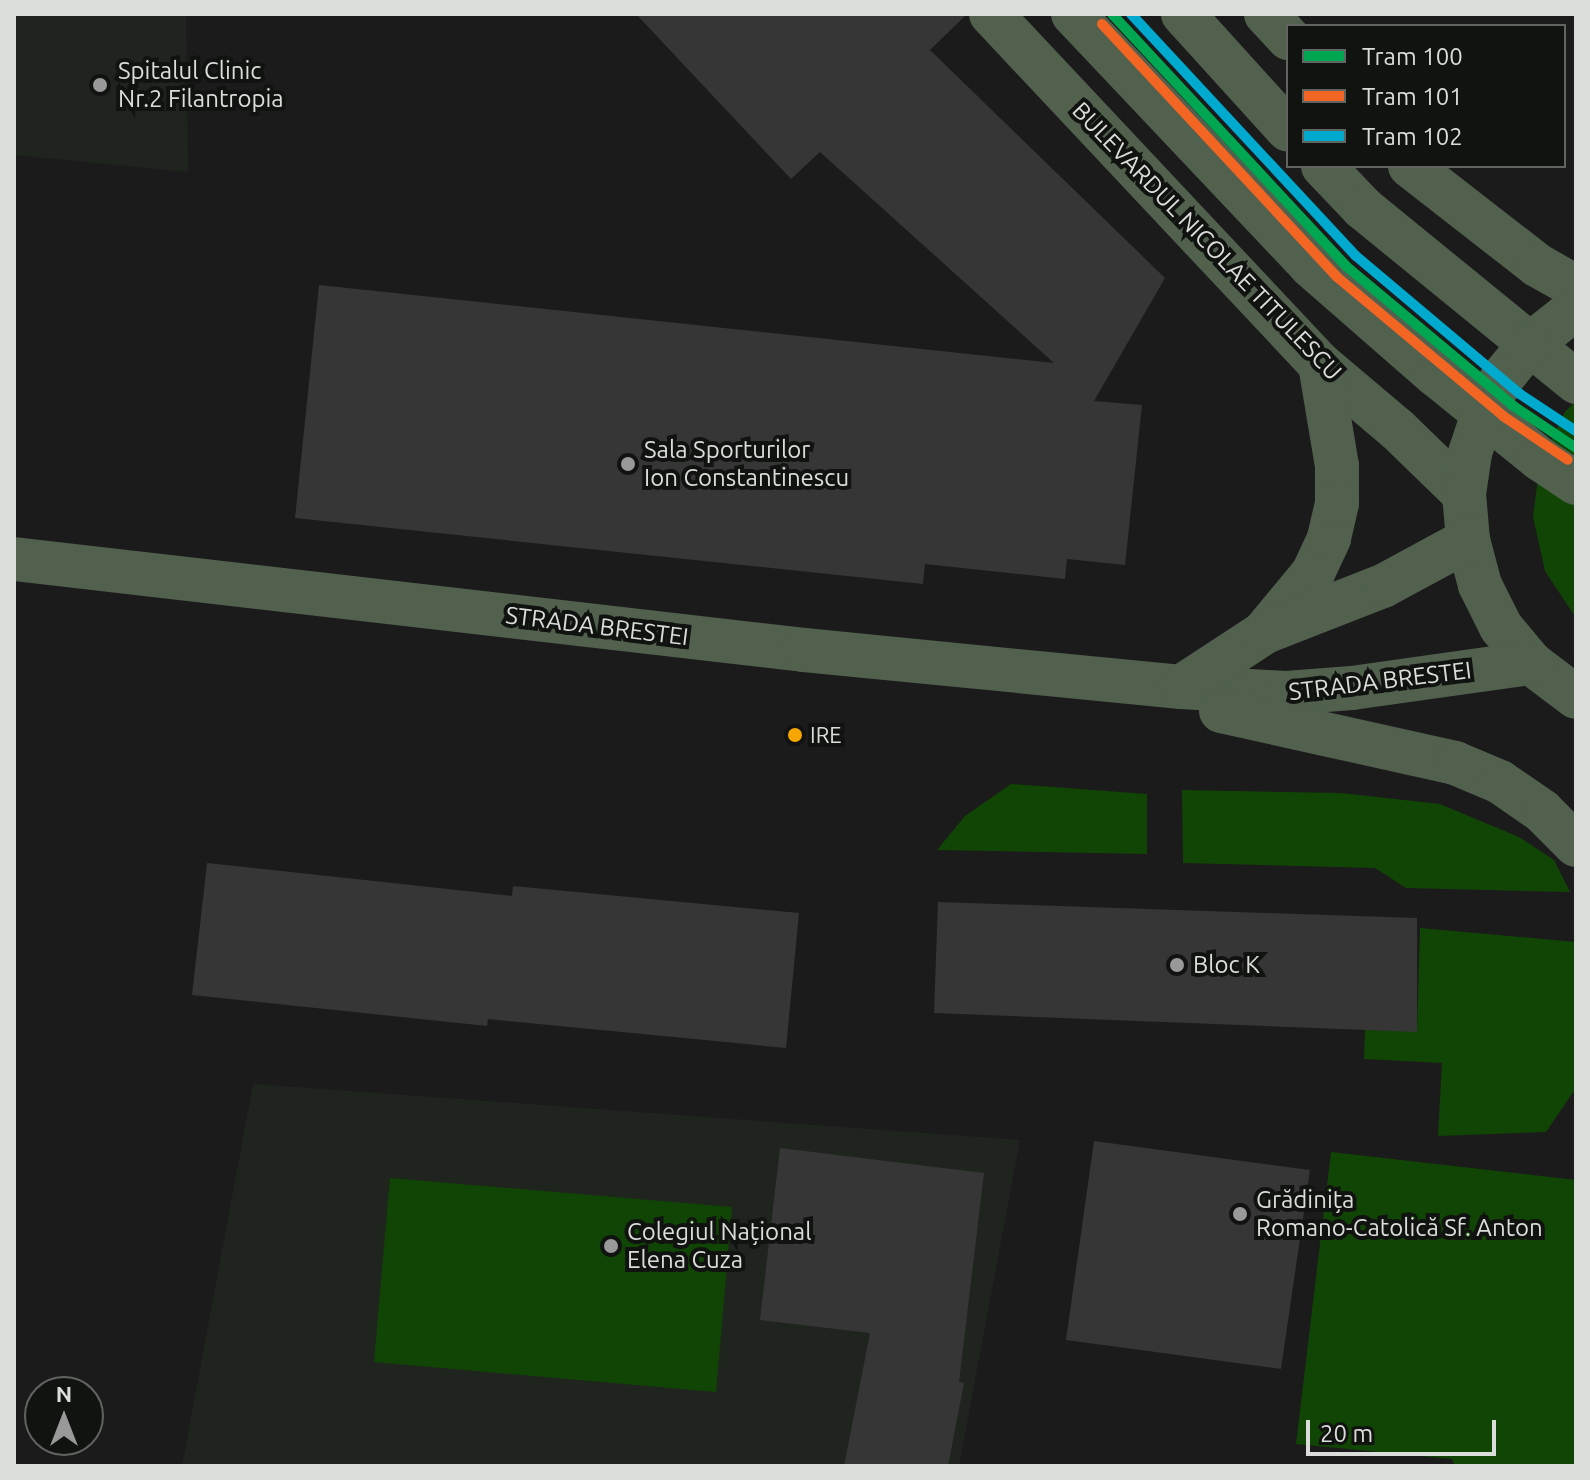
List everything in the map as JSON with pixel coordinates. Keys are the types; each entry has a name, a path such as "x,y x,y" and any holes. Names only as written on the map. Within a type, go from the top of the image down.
{"main road":[{"name":"BULEVARDUL NICOLAE TITULESCU","path":"991,14 1320,364 1397,429 1464,494"},
{"path":"1073,14 1311,266 1540,459 1576,483"},
{"path":"1183,14 1286,128"},
{"path":"1266,14 1286,36"},
{"path":"1325,168 1363,208 1576,382"},
{"path":"1413,168 1537,265 1576,287"},
{"path":"1576,308 1528,346 1502,378 1483,414 1470,453 1464,494 1468,540 1480,585 1501,627 1531,663 1576,697"},
{"path":"1265,632 1313,573 1329,538 1334,514 1337,466 1320,364"},
{"path":"1468,540 1383,586 1265,632 1181,687 1227,714 1349,737 1455,763 1500,782 1542,811 1576,845"},
{"name":"STRADA BRESTEI","path":"14,559 804,650 1181,687 1286,693 1352,688 1531,663"}],"shaded area":[{"name":"Spitalul Clinic Nr.2 Filantropia","path":"14,14 186,14 188,172 14,155"},
{"name":"Colegiul Național Elena Cuza","path":"253,1084 1020,1140 959,1466 182,1466"}],"green space":[{"path":"1576,401 1576,618 1545,571 1533,517 1540,462 1565,412"},
{"path":"1011,784 1147,794 1147,854 937,850 965,816"},
{"path":"1182,790 1341,793 1440,804 1519,837 1554,860 1570,892 1406,888 1375,868 1183,863"},
{"path":"1420,928 1576,942 1576,1088 1546,1132 1438,1136 1442,1063 1364,1059 1365,1030 1417,1031"},
{"path":"1331,1152 1576,1180 1576,1466 1455,1466 1452,1459 1296,1444"},
{"path":"390,1178 732,1207 716,1392 374,1362"}],"building":[{"path":"636,14 967,14 930,50 1165,278 1094,401 1142,405 1125,565 1067,559 1065,579 925,564 923,584 295,518 319,285 1054,363 820,152 791,179"},
{"path":"207,863 512,896 513,886 799,913 786,1048 488,1019 487,1026 192,995"},
{"name":"Bloc K","path":"938,902 1417,918 1417,1032 934,1013"},
{"path":"1094,1141 1310,1170 1281,1369 1066,1340"},
{"path":"780,1148 984,1173 959,1382 964,1383 948,1466 844,1466 870,1333 760,1320"}],"tram line":[{"name":"100","path":"1112,14 1346,266 1512,405 1576,448"},
{"name":"102","path":"1131,14 1356,256 1520,394 1576,431"},
{"name":"101","path":"1102,24 1337,277 1503,416 1568,460"}],"place":[{"name":"Spitalul Clinic Nr.2 Filantropia","path":"100,85"},
{"name":"Sala Sporturilor Ion Constantinescu","path":"628,464"},
{"name":"IRE","path":"795,735"},
{"name":"Bloc K","path":"1177,965"},
{"name":"Grădinița Romano-Catolică Sf. Anton","path":"1240,1214"},
{"name":"Colegiul Național Elena Cuza","path":"611,1246"}]}
